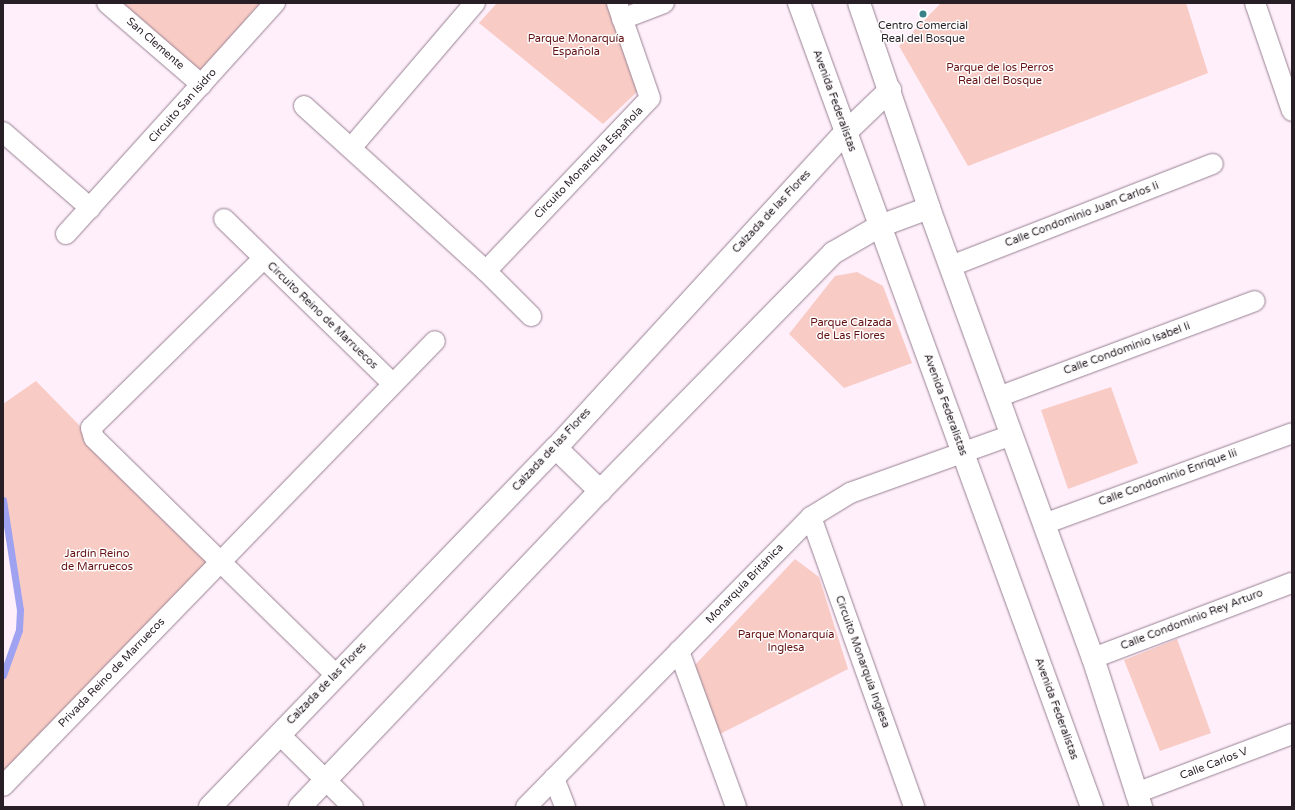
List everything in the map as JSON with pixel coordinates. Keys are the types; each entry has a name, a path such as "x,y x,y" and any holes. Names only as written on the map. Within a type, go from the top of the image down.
{"street":[{"name":"San Clemente","path":"107,3 202,85"},
{"name":"Circuito San Isidro","path":"66,234 275,3"},
{"path":"350,148 476,3"},
{"name":"Circuito Monarquía Española","path":"486,271 650,98 619,11 664,3"},
{"name":"Avenida Federalistas","path":"799,3 1092,807"},
{"path":"859,3 890,90 929,208 1093,658 1139,800"},
{"path":"1255,3 1292,111"},
{"name":"Calzada de las Flores","path":"210,807 556,448 846,132 890,90"},
{"path":"304,106 486,271 531,316"},
{"path":"3,132 90,208"},
{"name":"Calle Condominio Juan Carlos Ii","path":"951,266 1213,164"},
{"path":"300,807 600,491 833,253 880,226 929,208"},
{"path":"224,219 263,259"},
{"name":"Circuito Reino de Marruecos","path":"336,675 221,560 94,438 90,428 263,259 392,383"},
{"name":"Calle Condominio Isabel Ii","path":"998,397 1255,302"},
{"path":"221,560 392,383 435,341"},
{"name":"Calle Condominio Enrique Iii","path":"1044,524 1292,433"},
{"name":"Monarquía Británica","path":"526,807 810,517 850,493 1012,434"},
{"path":"556,448 600,491"},
{"name":"Circuito Monarquía Inglesa","path":"810,517 914,807"},
{"name":"Privada Reino de Marruecos","path":"3,786 221,560"},
{"name":"Calle Condominio Rey Arturo","path":"1093,658 1292,583"},
{"path":"679,651 736,807"},
{"path":"279,734 353,807"},
{"name":"Calle Carlos V","path":"1139,800 1292,734"},
{"path":"554,778 565,807"}],"green space":[{"path":"121,3 260,3 201,71"},
{"name":"Parque Monarquía Española","path":"497,3 607,3 638,91 603,124 479,23"},
{"name":"Parque de los Perros Real del Bosque","path":"941,3 1186,3 1208,73 968,166 899,46"},
{"name":"Parque Calzada de Las Flores","path":"857,272 883,286 912,363 844,388 789,334 835,276"},
{"name":"Jardín Reino de Marruecos","path":"36,381 212,561 3,782 3,675 19,630 20,610 3,500 3,404"},
{"path":"1111,387 1138,463 1068,489 1041,410"},
{"name":"Parque Monarquía Inglesa","path":"795,559 819,577 848,669 720,734 695,665"},
{"path":"1177,639 1211,733 1160,751 1124,660"}],"waterway":[{"path":"3,500 20,610 19,630 3,675"}],"place":[{"name":"Centro Comercial Real del Bosque","path":"923,14"}]}
